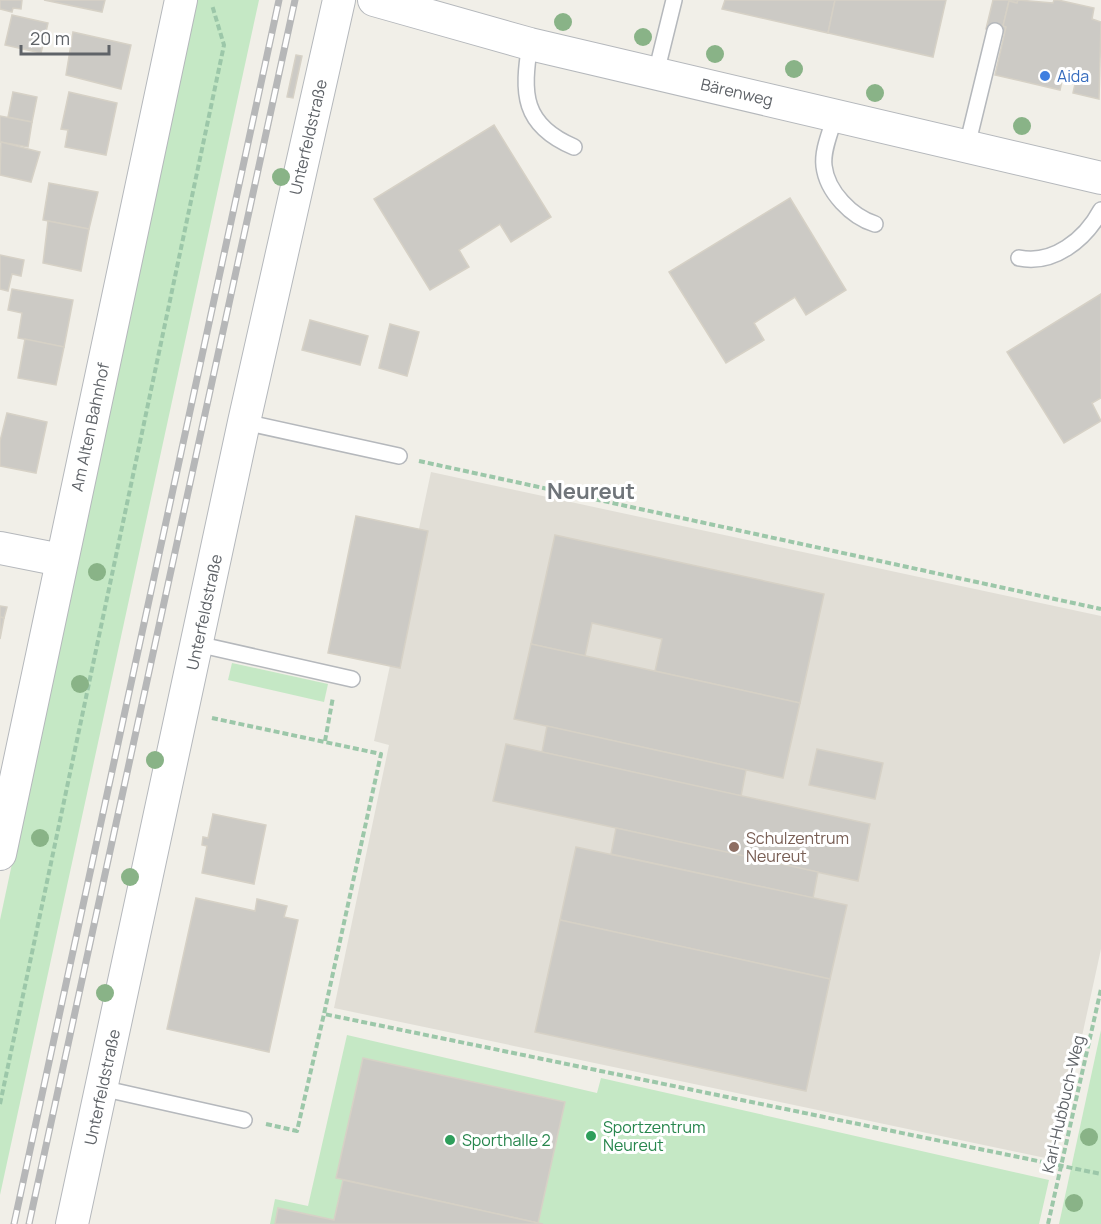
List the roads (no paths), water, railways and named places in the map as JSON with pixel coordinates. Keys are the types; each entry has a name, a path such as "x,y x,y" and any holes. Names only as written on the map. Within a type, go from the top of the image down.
{"street":[{"name":"Am Alten Bahnhof","path":"0,854 181,0"},
{"name":"Unterfeldstraße","path":"72,1224 244,422 339,0"},
{"name":"Bärenweg","path":"374,0 530,44 1101,178"},
{"path":"0,548 61,560"}],"lane":[{"path":"656,73 674,0"},
{"path":"967,146 995,31"},
{"path":"530,44 525,74 526,101 547,132 574,147"},
{"path":"835,116 825,154 826,175 846,208 864,221 875,224"},
{"path":"1019,258 1033,261 1051,258 1087,231 1101,210"},
{"path":"244,422 399,456"},
{"path":"197,644 344,678"},
{"path":"101,1088 244,1120"}],"railway":[{"path":"14,1224 279,0"},
{"path":"29,1224 295,0"}],"place":[{"name":"Aida","path":"1045,76"},
{"name":"Schulzentrum Neureut","path":"734,847"},
{"name":"Sportzentrum Neureut","path":"591,1136"},
{"name":"Sporthalle 2","path":"450,1140"}],"district":[{"name":"Neureut","path":"591,491"}]}
